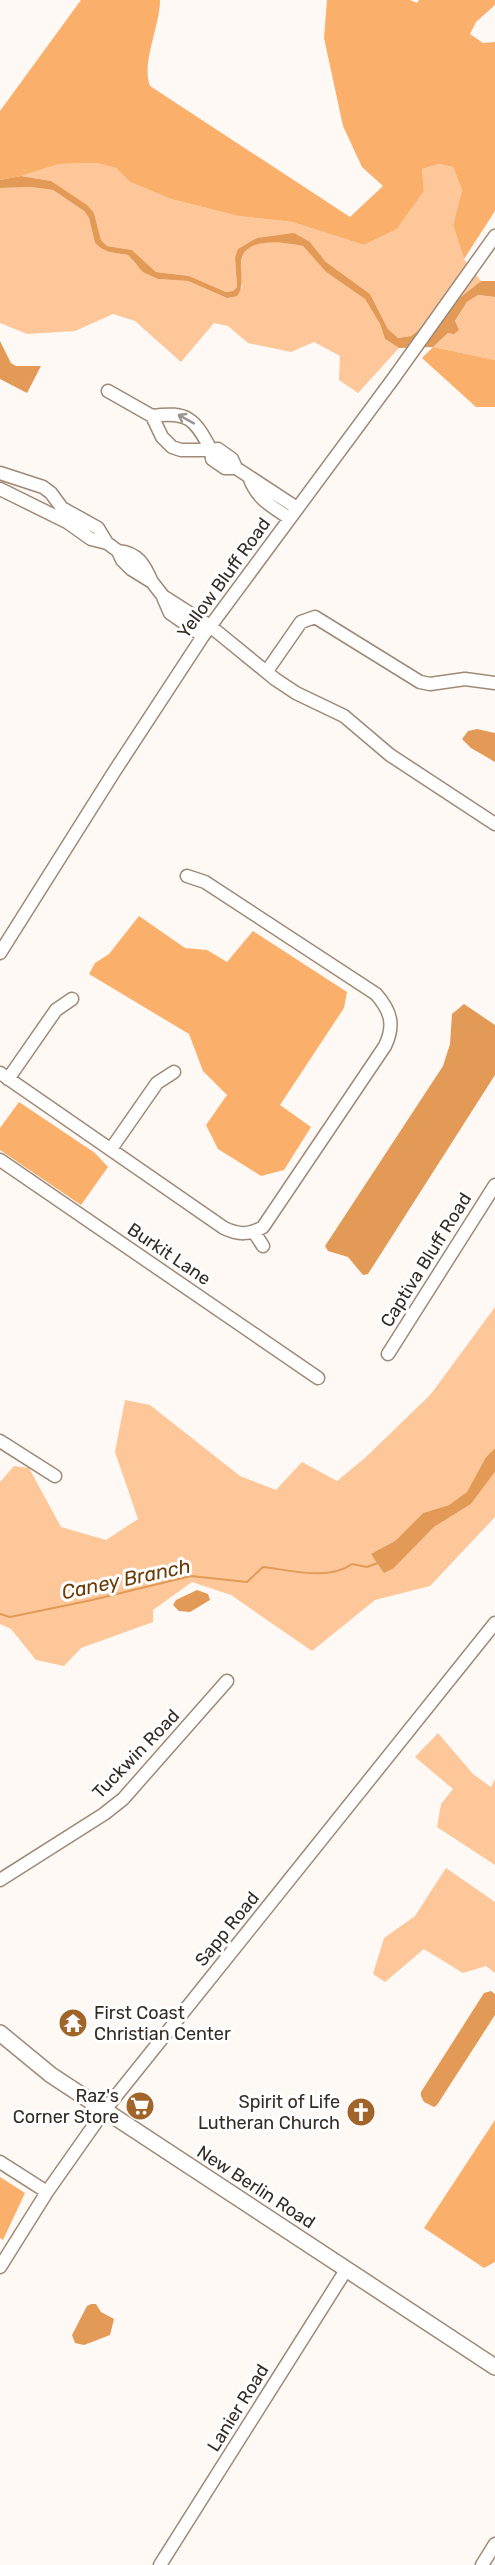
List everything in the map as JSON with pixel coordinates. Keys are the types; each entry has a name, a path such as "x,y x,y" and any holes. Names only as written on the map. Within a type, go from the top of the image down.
{"main road":[{"name":"New Berlin Road","path":"0,2033 40,2068 495,2367"}],"street":[{"name":"Yellow Bluff Road","path":"0,953 108,781 207,631 393,380 495,236"},
{"path":"108,391 152,416 175,414 189,418 202,432 211,450 212,459 225,468 236,468 297,508"},
{"path":"152,416 162,437 172,447 181,450 211,450"},
{"path":"0,473 43,487 51,493 62,508 98,528 107,543"},
{"path":"249,477 254,491 262,500 289,518"},
{"path":"0,489 67,522 91,539 107,543 118,551 122,560 152,582 163,596 207,631 267,671 275,680 296,693 344,716 390,755 495,824"},
{"path":"262,500 270,489"},
{"path":"267,671 301,622 315,617 420,682 430,684 465,679 495,683"},
{"path":"72,999 56,1010 4,1076 224,1228 234,1233 254,1232 269,1220 385,1046 392,1026 390,1016 385,1004 376,994 205,882 187,876"},
{"path":"111,1149 157,1083 174,1072"},
{"name":"Burkit Lane","path":"0,1160 318,1378"},
{"name":"Captiva Bluff Road","path":"388,1354 495,1185"},
{"path":"254,1232 263,1246"},
{"path":"0,1441 55,1476"},
{"name":"Sapp Road","path":"0,2267 47,2192 104,2111 495,1623"},
{"name":"Tuckwin Road","path":"0,1880 104,1814 123,1799 227,1681"},
{"path":"0,2162 47,2192"},
{"name":"Lanier Road","path":"160,2565 346,2270"},
{"path":"482,2565 495,2544"}],"shaded area":[{"path":"81,0 160,0 149,56 150,86 350,217 383,186 362,167 343,126 324,38 327,0 410,0 417,3 419,0 495,0 495,5 476,22 470,34 483,43 495,42 495,211 464,259 453,225 462,190 453,167 439,164 422,169 424,191 397,229 364,245 292,222 238,216 171,199 130,182 116,168 96,163 59,164 0,180 0,111"},
{"path":"96,163 116,168 130,182 171,199 238,216 292,222 364,245 397,229 424,191 422,169 439,164 453,167 462,190 453,225 464,259 481,281 411,336 398,338 388,329 370,294 326,262 310,242 257,238 235,258 237,287 233,291 226,292 189,276 156,272 132,250 107,246 101,240 94,213 51,181 21,176 59,164"},
{"path":"21,176 51,181 87,205 94,213 101,240 107,246 132,250 156,272 189,276 226,292 233,291 237,287 235,258 238,249 257,238 294,233 310,242 326,262 370,294 388,329 398,338 411,336 481,281 495,281 495,297 478,295 467,302 455,321 459,330 454,334 448,333 433,347 399,348 385,339 380,324 365,299 326,272 303,246 266,243 249,248 243,254 242,284 239,292 237,296 227,298 188,281 158,279 143,272 128,255 109,252 101,248 95,243 89,218 84,211 53,190 31,187 0,188 0,180"},
{"path":"31,187 53,190 84,211 89,218 95,243 109,252 128,255 135,264 158,279 188,281 227,298 242,288 241,262 246,251 252,246 268,242 303,246 326,272 365,299 380,324 385,339 399,348 358,393 339,380 340,356 314,342 291,352 248,343 228,326 214,323 181,362 135,321 113,314 75,331 27,334 0,323 0,188"},
{"path":"478,295 495,297 495,360 433,347 448,333 467,302"},
{"path":"0,341 11,363 16,366 41,366 27,393 0,379"},
{"path":"433,347 495,360 495,407 476,407 422,358"},
{"path":"477,729 495,733 495,762 471,748 462,739 468,731"},
{"path":"139,916 185,948 207,950 227,962 253,931 347,992 344,1008 280,1105 311,1127 284,1170 261,1176 218,1149 206,1125 227,1095 203,1071 189,1034 89,974 95,963 109,954"},
{"path":"464,1004 495,1025 495,1075 368,1274 363,1275 348,1257 328,1251 325,1246 443,1066 450,1044 452,1014"},
{"path":"19,1102 95,1153 108,1167 81,1205 0,1150 0,1128"},
{"path":"495,1307 495,1448 486,1457 468,1492 449,1505 423,1513 395,1541 371,1555 394,1568 434,1527 471,1504 495,1472 495,1517 430,1586 375,1600 312,1651 231,1595 192,1582 153,1610 153,1622 81,1648 64,1666 36,1660 11,1629 0,1624 0,1482 14,1466 29,1468 61,1527 106,1540 138,1519 115,1452 125,1400 150,1405 240,1476 276,1490 302,1462 337,1481 365,1458 431,1394"},
{"path":"495,1448 495,1472 471,1504 434,1527 394,1568 384,1573 371,1554 395,1541 423,1513 449,1505 467,1492 486,1457"},
{"path":"197,1590 208,1594 210,1600 190,1612 179,1611 173,1605 176,1600"},
{"path":"438,1733 473,1774 491,1787 495,1779 495,1865 437,1827 441,1804 453,1789 415,1757"},
{"path":"446,1868 495,1902 495,1973 486,1966 463,1973 424,1949 385,1982 373,1974 384,1938 415,1916"},
{"path":"491,1991 495,1994 495,2015 437,2105 434,2107 424,2102 421,2092 484,1993"},
{"path":"495,2120 495,2262 484,2268 424,2228"},
{"path":"0,2177 25,2193 3,2240 0,2238"},
{"path":"96,2304 101,2312 114,2319 110,2335 84,2345 75,2343 72,2335 87,2306"}],"waterway":[{"name":"Caney Branch","path":"0,1614 10,1617 191,1576 247,1582 263,1567 321,1573 343,1569 352,1564 367,1567 378,1563"}],"place":[{"name":"First Coast Christian Center","path":"73,2023"},
{"name":"Raz's Corner Store","path":"140,2106"},
{"name":"Spirit of Life Lutheran Church","path":"361,2112"}]}
